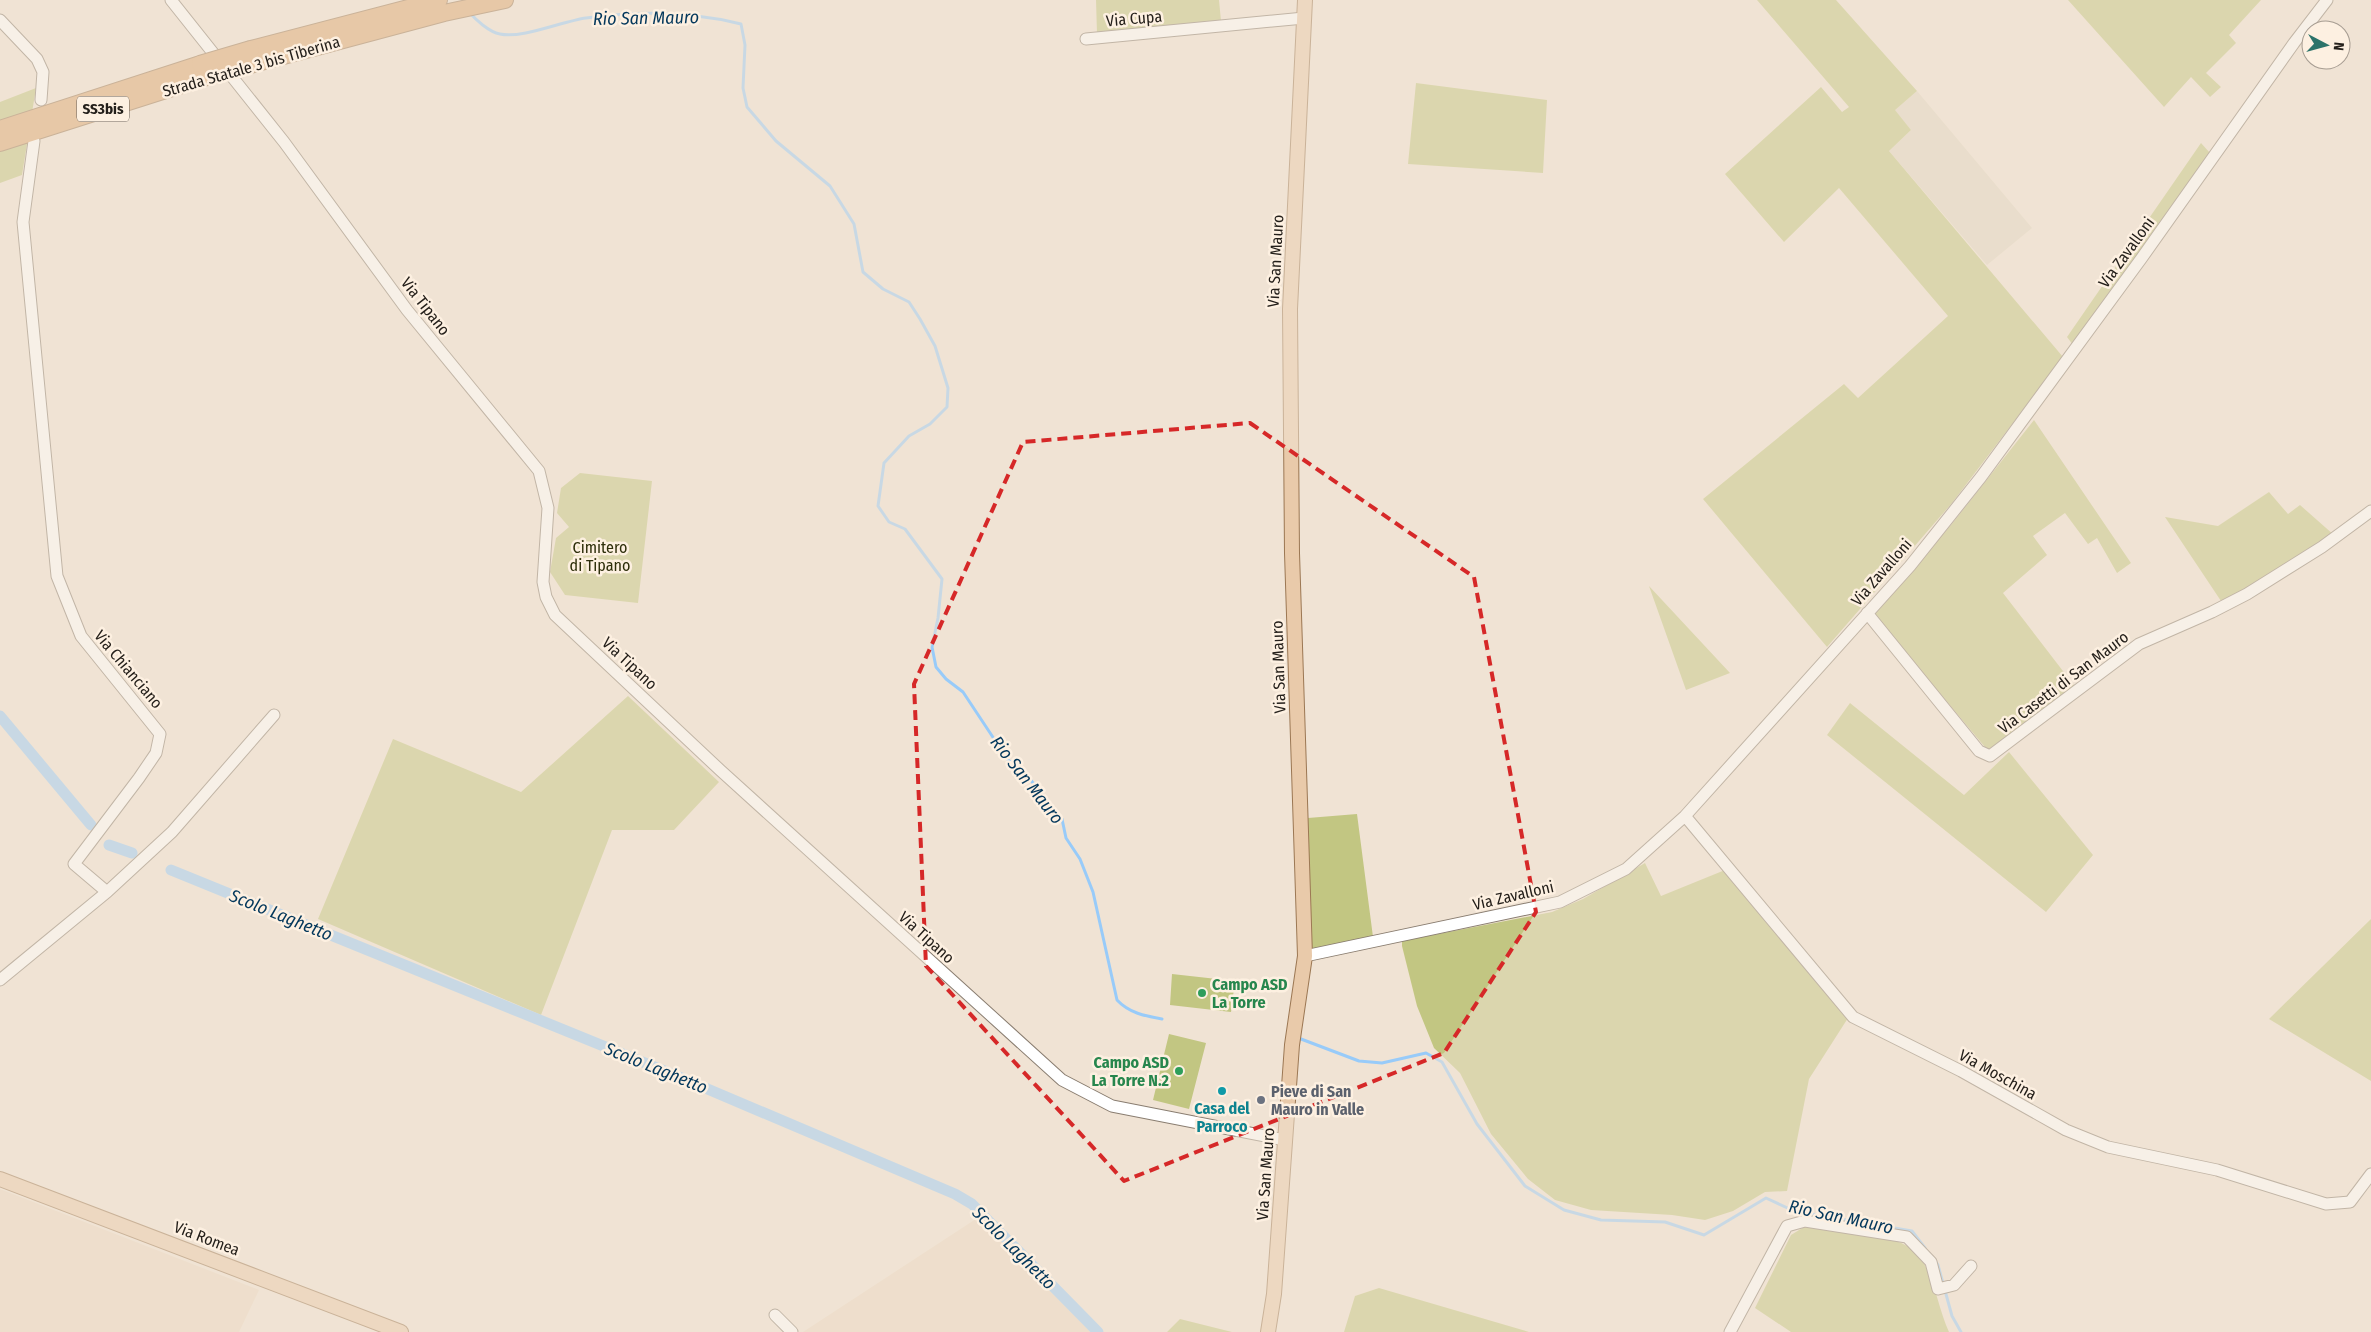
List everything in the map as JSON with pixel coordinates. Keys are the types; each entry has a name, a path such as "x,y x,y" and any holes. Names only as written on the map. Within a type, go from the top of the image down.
{"highway":[{"name":"Strada Statale 3 bis Tiberina","path":"0,129 440,5 499,1"},
{"name":"Strada Statale 3 bis Tiberina","path":"0,143 204,70"}],"main road":[{"name":"Via San Mauro","path":"1268,1332 1274,1294 1292,1046 1304,956 1292,553 1290,319 1305,0"},
{"name":"Via Romea","path":"0,1179 401,1332"}],"street":[{"name":"Via Tipano","path":"171,0 284,142 407,310 539,471 548,508 543,582 546,597 555,615 720,770 1062,1080 1112,1106 1285,1140"},
{"name":"Via Zavalloni","path":"1304,956 1560,902 1626,869 1685,816 1910,566 1981,477 2141,259 2294,43 2327,0"},
{"name":"Via Cupa","path":"1086,39 1304,18"},
{"path":"0,20 37,58 43,72 40,100"},
{"name":"Via Chianciano","path":"34,141 22,222 57,576 81,636 160,734 156,753 74,864 106,892"},
{"name":"Via Casetti di San Mauro","path":"1867,613 1979,751 1990,756 2139,644 2212,612 2247,594 2322,547 2371,511"},
{"path":"0,980 106,892 172,832 274,714"},
{"name":"Via Moschina","path":"1685,816 1853,1017 1961,1071 2066,1130 2108,1147 2217,1170 2326,1204 2350,1202 2371,1174"},
{"path":"1730,1332 1787,1226 1804,1221 1907,1237 1930,1262 1938,1289 1954,1285 1971,1266"},
{"path":"775,1315 792,1332"}],"highlighted area":[{"path":"1250,423 1474,577 1536,912 1444,1053 1124,1181 926,966 914,684 1023,442"}],"shaded area":[{"path":"1917,91 2032,228 1987,265 1889,151 1911,130 1894,110"},
{"path":"0,1189 259,1290 239,1332 0,1332"},
{"path":"982,1215 1096,1332 803,1332"}],"green space":[{"path":"1096,0 1219,0 1221,21 1097,34"},
{"path":"1757,0 1836,0 1917,91 1895,110 1911,130 1889,151 2063,357 1952,503 1827,647 1703,499 1844,384 1858,398 1948,316 1839,188 1784,242 1725,174 1821,87 1842,112 1849,107"},
{"path":"2068,0 2261,0 2229,35 2236,43 2206,73 2221,87 2210,97 2191,77 2164,107"},
{"path":"1416,83 1547,100 1543,173 1408,164"},
{"path":"36,88 22,175 0,183 0,102"},
{"path":"2201,143 2210,153 2073,345 2067,337"},
{"path":"2034,420 2131,563 2117,573 2097,538 2088,544 2065,513 2033,536 2047,555 2003,593 2076,688 1990,753 1873,614 1951,525"},
{"name":"Cimitero di Tipano","path":"580,473 652,481 638,603 565,595 550,572 556,538 569,527 557,513 561,488"},
{"path":"2269,492 2288,514 2300,505 2334,535 2223,604 2165,517 2218,526"},
{"path":"1649,586 1730,673 1686,690"},
{"path":"628,696 719,782 674,830 612,830 541,1015 318,919 393,739 521,792"},
{"path":"1850,703 1964,795 2009,752 2093,855 2046,912 1827,735"},
{"path":"1357,814 1373,937 1309,950 1308,818"},
{"path":"1645,863 1661,896 1725,870 1848,1018 1809,1079 1787,1191 1765,1192 1733,1211 1705,1220 1672,1215 1591,1210 1555,1200 1528,1179 1491,1134 1460,1073 1434,1048 1417,1006 1402,946 1402,941 1552,912 1583,899"},
{"path":"2371,919 2371,1081 2269,1019"},
{"name":"Campo ASD La Torre","path":"1172,974 1235,981 1231,1012 1170,1005"},
{"name":"Campo ASD La Torre N.2","path":"1169,1034 1206,1043 1189,1109 1153,1100"},
{"path":"1804,1227 1849,1231 1883,1237 1911,1248 1920,1257 1925,1266 1949,1332 1791,1332 1755,1308 1791,1235"},
{"path":"1379,1288 1529,1332 1344,1332 1355,1296"},
{"path":"1180,1319 1232,1332 1167,1332"}],"waterway":[{"name":"Rio San Mauro","path":"469,12 492,31 509,35 531,32 586,18 644,13 703,17 741,24 745,45 743,88 747,107 776,141 830,186 854,224 863,272 883,289 909,302 935,346 948,388 947,407 930,424 909,436 884,463 878,506 889,522 905,529 942,579 938,618 932,647 936,667 946,679 963,692 1008,760 1025,773 1062,819 1066,838 1080,859 1093,892 1117,1000 1132,1011 1162,1019"},
{"name":"Scolo Laghetto","path":"0,716 91,825"},
{"name":"Scolo Laghetto","path":"109,845 132,853"},
{"name":"Scolo Laghetto","path":"171,870 677,1076 955,1194 972,1204 1098,1332"},
{"name":"Rio San Mauro","path":"1301,1039 1359,1061 1382,1063 1426,1053 1442,1062 1477,1124 1525,1186 1564,1210 1601,1220 1665,1222 1704,1235 1766,1198 1794,1211 1912,1231 1925,1248"},
{"name":"Rio San Mauro","path":"1935,1261 1938,1265 1952,1316 1961,1332"}],"place":[{"name":"Campo ASD La Torre","path":"1202,993"},
{"name":"Campo ASD La Torre N.2","path":"1179,1071"},
{"name":"Casa del Parroco","path":"1222,1091"},
{"name":"Pieve di San Mauro in Valle","path":"1261,1100"}]}
